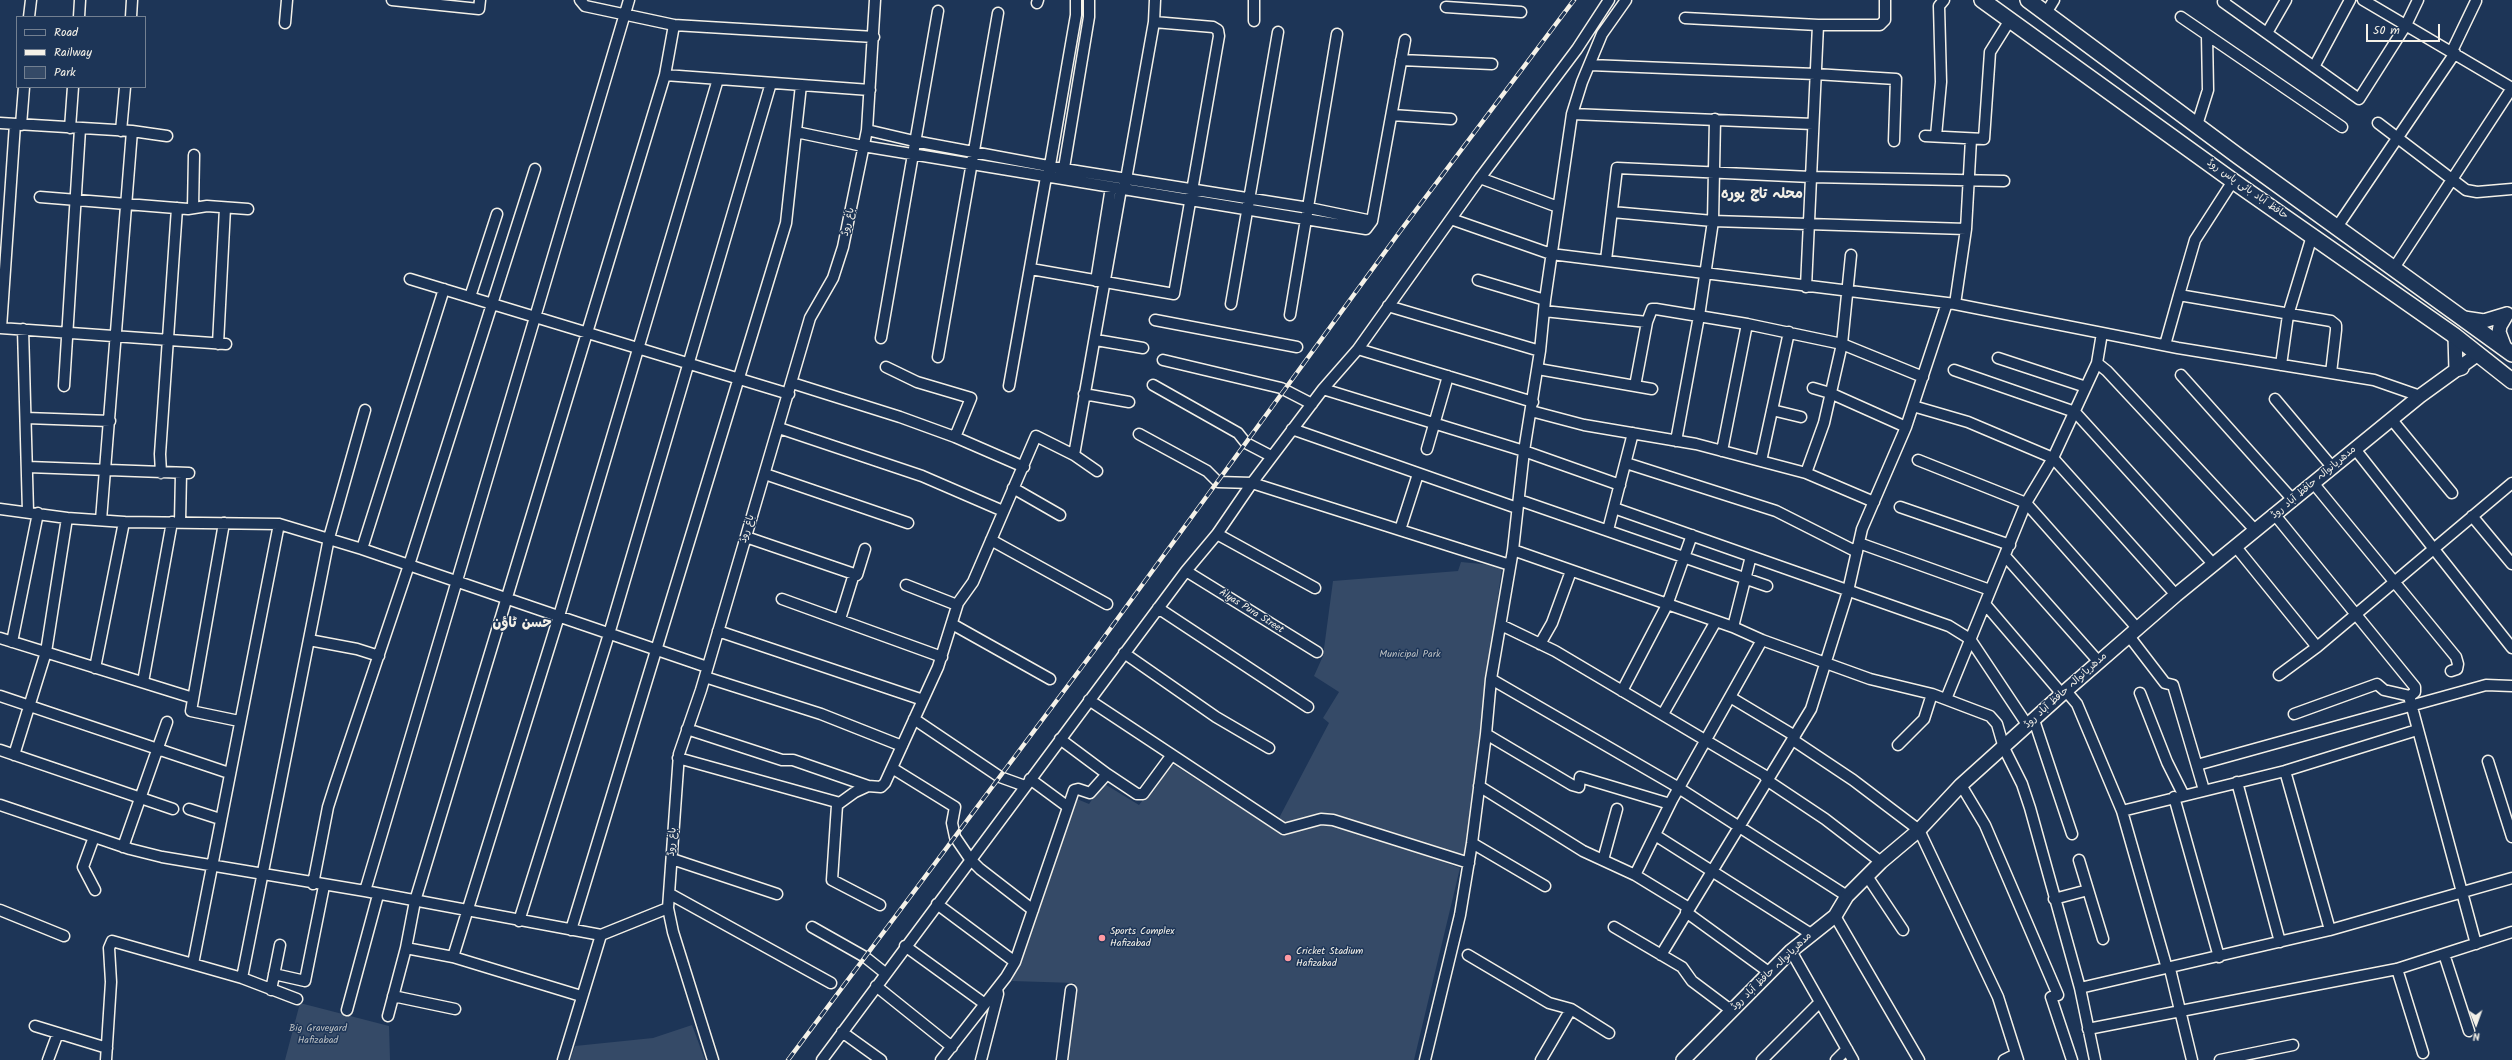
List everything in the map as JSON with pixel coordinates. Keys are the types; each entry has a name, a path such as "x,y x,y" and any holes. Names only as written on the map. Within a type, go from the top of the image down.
{"highway":[{"name":"حافظ آباد بائی پاس روڈ","path":"1982,0 2233,181 2454,336 2512,381"},
{"path":"2028,0 2050,6 2197,125 2508,351"}],"main road":[{"path":"2464,318 2484,320 2510,313"},
{"path":"2485,334 2510,313"},
{"path":"2508,351 2499,332 2500,326 2510,313"},
{"path":"2454,336 2456,370"},
{"name":"مدھریانوالہ حافظ آباد روڈ","path":"1683,1060 1791,951 1835,916 1847,896 1881,862 1919,830 1961,785 2004,748 2064,692 2176,595 2314,484 2420,396 2456,370 2483,358"}],"street":[{"path":"29,16 31,0"},
{"path":"79,16 80,0"},
{"path":"131,16 132,0"},
{"path":"285,23 287,0"},
{"path":"392,0 479,9 480,0"},
{"path":"580,0 585,6 674,25 874,37"},
{"path":"365,891 629,0"},
{"name":"باغ روڈ","path":"713,1060 673,932 668,908 678,758 706,672 789,394 810,318 833,278 843,247 852,212 867,130 874,37 875,0"},
{"path":"1009,386 1050,166 1076,15 1076,0"},
{"path":"1062,179 1088,17 1089,0"},
{"path":"1096,281 1119,189 1127,179 1154,22 1155,0"},
{"path":"1254,0 1254,21"},
{"path":"822,1060 885,972 1124,653 1186,571 1218,534 1271,456 1358,349 1480,178 1577,50 1609,0"},
{"path":"1425,1060 1442,997 1469,863 1486,734 1491,679 1513,550 1524,451 1538,369 1551,254 1572,114 1582,82 1602,34 1626,0"},
{"path":"1685,18 1818,26 1880,25 1885,20 1885,0"},
{"path":"1936,136 1941,82 1940,6 1944,0"},
{"path":"2224,0 2223,2 2359,99 2406,25 2418,0"},
{"path":"2267,33 2286,0"},
{"path":"2314,67 2350,0"},
{"path":"2363,0 2454,52 2512,88 2394,268"},
{"path":"2337,227 2454,52 2476,1"},
{"path":"1446,6 1521,12"},
{"path":"881,338 917,142 938,11"},
{"path":"938,357 998,13"},
{"path":"1076,15 1088,17"},
{"path":"2181,17 2342,127"},
{"path":"1925,136 1984,139 1990,52 2010,20"},
{"path":"1031,269 1106,284 1174,294 1219,36 1218,30 1213,27 1154,22"},
{"path":"388,1016 406,948 415,901 508,599 664,75 674,25"},
{"path":"1806,287 1818,26"},
{"path":"1231,304 1251,199 1278,32"},
{"path":"1290,315 1337,34"},
{"path":"2197,125 2208,90 2207,35"},
{"path":"1369,225 1392,115 1405,40"},
{"path":"1401,60 1492,64"},
{"path":"1590,65 1815,74 1896,79 1894,141"},
{"path":"664,75 870,90"},
{"path":"453,957 559,616 637,347 718,79"},
{"path":"519,921 609,634 771,83"},
{"path":"571,930 786,223 801,85"},
{"path":"24,88 4,226 1,328 117,335 222,344 225,208"},
{"path":"70,128 73,88"},
{"path":"121,131 125,88"},
{"path":"1572,114 1813,124"},
{"path":"1392,115 1451,119"},
{"path":"1676,441 1699,316 1713,221 1715,119"},
{"path":"0,123 132,131 167,136"},
{"path":"2378,123 2466,190 2477,192 2512,189"},
{"path":"64,386 80,129"},
{"path":"867,130 917,142 974,150 1064,169 1309,208 1369,225"},
{"path":"101,520 128,204 132,131"},
{"path":"796,132 863,146 1248,211 1307,220 1369,225"},
{"path":"1661,955 1711,871 1740,829 1812,709 1848,591 1862,529 1906,427 1923,377 1951,304 1966,229 1971,139"},
{"path":"193,208 194,155"},
{"path":"1606,260 1617,168 1811,177 2004,181"},
{"path":"274,974 305,981 319,885 328,807 409,565 535,169"},
{"path":"1480,178 1558,207"},
{"path":"2165,345 2195,240 2233,181"},
{"path":"1074,455 1084,394 1106,284 1119,189"},
{"path":"40,197 177,208 248,209"},
{"path":"161,473 160,454 177,208"},
{"path":"1612,212 1713,221 1966,229"},
{"path":"470,297 496,214"},
{"path":"1451,219 1551,254 1951,304 2165,345 2374,380 2420,396"},
{"path":"2281,365 2288,315 2312,236"},
{"path":"1806,473 1824,423 1842,344 1851,255"},
{"path":"410,279 738,377 789,394"},
{"path":"1478,280 1545,300"},
{"path":"362,549 444,289"},
{"path":"2179,295 2288,315 2332,321 2336,324 2331,373"},
{"path":"1388,306 1540,351"},
{"path":"1635,386 1647,322 1652,309 1747,324 1842,344 1923,377"},
{"path":"1544,311 1647,322"},
{"path":"1155,320 1297,348"},
{"path":"1722,451 1747,324"},
{"path":"12,642 33,513 28,467 23,329"},
{"path":"1761,461 1789,332"},
{"path":"1946,699 2026,503 2053,458 2097,363 2102,333"},
{"path":"1096,340 1143,348"},
{"path":"1358,349 1448,376 1584,424 1722,451 1806,473 1874,502"},
{"path":"1998,358 2086,387"},
{"path":"1163,360 1282,388 1312,404"},
{"path":"2097,363 2107,371 2256,531"},
{"path":"886,367 917,382 970,398 955,437"},
{"path":"1538,369 1652,389"},
{"path":"1954,370 2075,412 2214,565"},
{"path":"2181,375 2293,500"},
{"path":"1427,449 1448,376"},
{"path":"792,383 900,416 955,437 1024,467"},
{"path":"1153,385 1238,434 1246,443 1271,456"},
{"path":"1812,388 1830,393 1906,427"},
{"path":"1324,389 1524,451 1620,485"},
{"path":"1084,394 1129,402"},
{"path":"2275,399 2333,468"},
{"path":"1913,406 1968,422 2053,458 2176,595"},
{"path":"242,978 329,538 365,410"},
{"path":"1772,410 1801,417"},
{"path":"26,418 110,420"},
{"path":"2392,420 2452,493"},
{"path":"779,428 922,476 1003,511"},
{"path":"1292,429 1418,474 1608,530 1767,586"},
{"path":"1608,530 1633,433"},
{"path":"1139,434 1207,471 1218,482 1252,483 1510,565"},
{"path":"687,730 782,760 793,760 868,786 881,787 886,783 942,657 957,605 973,582 1013,488 1024,467 1036,436 1074,455 1097,471"},
{"path":"2355,449 2512,648"},
{"path":"1918,460 2026,503 2133,632 2165,683 2173,685 2204,790"},
{"path":"1626,463 1776,511 1858,547 1990,590"},
{"path":"28,467 185,473 143,682"},
{"path":"765,474 908,523"},
{"path":"1400,530 1418,474"},
{"path":"2314,484 2395,580 2456,657 2458,664 2457,669 2451,672"},
{"path":"2279,675 2317,647 2511,484"},
{"path":"1013,488 1060,515"},
{"path":"1900,507 2010,545"},
{"path":"1614,508 1949,626 1970,638 2031,723 2072,834"},
{"path":"0,509 67,518 124,522 278,524 329,538 457,583 559,616 656,651 706,672 821,714 902,746"},
{"path":"2275,514 2413,685 2415,692 2410,701 2417,730 2476,944"},
{"path":"2472,516 2512,564"},
{"path":"14,755 46,652 67,518"},
{"path":"95,668 124,522"},
{"path":"224,523 191,711 239,721"},
{"path":"193,964 278,524"},
{"path":"1218,534 1316,588"},
{"path":"1622,691 1667,605 1692,535"},
{"path":"746,537 857,575 865,548"},
{"path":"991,540 1107,604"},
{"path":"2236,547 2317,647"},
{"path":"1513,550 1733,627 1762,640 1870,679 1932,694 1990,716 1997,724 2004,748 2022,784 2080,988 2095,1060"},
{"path":"1733,627 1751,556"},
{"path":"2005,556 2099,662"},
{"name":"Alyas Pura Street","path":"1186,571 1317,652"},
{"path":"1540,644 1552,623 1571,571"},
{"path":"840,619 854,574"},
{"path":"906,585 957,605"},
{"path":"782,599 942,657"},
{"path":"1985,604 2064,692 2077,704 2122,811 2166,965 2170,969 2192,1060"},
{"path":"1158,608 1308,707"},
{"path":"1663,714 1716,621"},
{"path":"952,624 1050,679"},
{"path":"1501,625 1540,644 1663,714 1764,775 1768,781 1825,820 1881,862"},
{"path":"718,631 923,700"},
{"path":"0,638 193,698"},
{"path":"309,640 358,649 379,656"},
{"path":"1635,875 1670,804 1680,789 1762,640"},
{"path":"1124,653 1216,717 1269,748"},
{"path":"1491,679 1680,789 1740,829 1847,896"},
{"path":"2294,714 2377,684 2384,690 2410,701"},
{"path":"2197,765 2292,741 2410,701 2486,685 2512,686"},
{"path":"2140,692 2167,762 2178,796 2219,957"},
{"path":"1898,745 1924,719 1932,694"},
{"path":"0,696 229,773"},
{"path":"1730,697 1794,738 1919,830 1998,996 2017,1057 2004,1060"},
{"path":"1089,700 1284,830 1321,819 1333,820 1469,863"},
{"path":"914,719 1000,776 1028,782 1068,807"},
{"path":"123,846 167,722"},
{"path":"2122,811 2178,796 2285,771 2417,730"},
{"path":"1486,734 1572,785 1578,787 1580,777 1670,804"},
{"path":"1060,739 1136,794 1143,794 1171,756"},
{"path":"0,750 173,809"},
{"path":"678,758 840,803"},
{"path":"2488,760 2512,837"},
{"path":"892,768 955,807 952,823 956,836 970,859 980,869 1033,910"},
{"path":"2285,771 2330,930"},
{"path":"941,1060 997,989 1015,962 1074,790 1078,789 1090,793 1107,774"},
{"path":"2237,782 2280,942"},
{"path":"1961,785 1985,825 2058,995 2051,997 2072,1060"},
{"path":"868,786 837,804 832,880 880,905"},
{"path":"1479,786 1583,851 1635,875 1688,910 1770,973"},
{"path":"0,805 94,837 162,857 319,885 365,891 378,895 467,912 601,936 668,908"},
{"path":"189,809 220,819"},
{"path":"1603,860 1617,809"},
{"path":"1655,835 1811,934"},
{"path":"94,837 83,867 94,890"},
{"path":"1472,843 1545,886"},
{"path":"672,859 777,894"},
{"path":"2078,860 2103,939"},
{"path":"1867,876 1902,930"},
{"path":"2080,988 2170,969 2330,930 2512,878"},
{"path":"2054,898 2088,890"},
{"path":"670,894 831,983"},
{"path":"347,1010 378,895"},
{"path":"937,904 1015,962"},
{"path":"0,910 64,936"},
{"path":"1835,916 1919,1060"},
{"path":"1614,926 1682,967 1692,981 1732,1011"},
{"path":"812,927 865,957 885,972"},
{"path":"2088,1029 2397,969 2512,932"},
{"path":"563,1060 601,936"},
{"path":"106,1060 112,982 110,942 116,940 242,978 297,1000"},
{"path":"271,990 280,945"},
{"path":"905,946 985,1004"},
{"path":"406,948 453,957 582,996"},
{"path":"1791,951 1853,1060"},
{"path":"2444,954 2469,1031"},
{"path":"1468,956 1549,1003 1571,1009 1609,1033"},
{"path":"2397,969 2423,1053"},
{"path":"876,986 952,1047"},
{"path":"981,1060 998,994 997,989"},
{"path":"1062,1060 1071,990"},
{"path":"393,996 456,1009"},
{"path":"1762,1060 1820,1002"},
{"path":"1541,1060 1571,1009"},
{"path":"34,1026 107,1048"},
{"path":"842,1032 881,1060"},
{"path":"48,1060 58,1033"},
{"path":"2220,1060 2293,1045"},
{"path":"1836,1060 1847,1049"}],"green space":[{"name":"Municipal Park","path":"1461,562 1502,566 1465,857 1323,814 1284,824 1278,820 1329,723 1323,718 1339,692 1314,676 1323,656 1333,581 1458,571"},
{"path":"1171,763 1282,835 1312,826 1343,826 1460,868 1414,1060 1065,1060 1075,983 1012,981 1053,865 1077,799 1089,804 1103,783 1139,805"},
{"name":"Big Graveyard Hafizabad","path":"300,1003 389,1026 390,1060 285,1060"},
{"path":"692,1025 705,1060 570,1060 575,1046 653,1038"}],"railway":[{"path":"788,1060 1102,640 1401,230 1574,0"}],"place":[{"name":"Sports Complex Hafizabad","path":"1102,938"},
{"name":"Cricket Stadium Hafizabad","path":"1288,958"}],"district":[{"name":"محلہ تاج پورہ","path":"1762,196"},
{"name":"حسن ٹاؤن","path":"522,625"}]}
